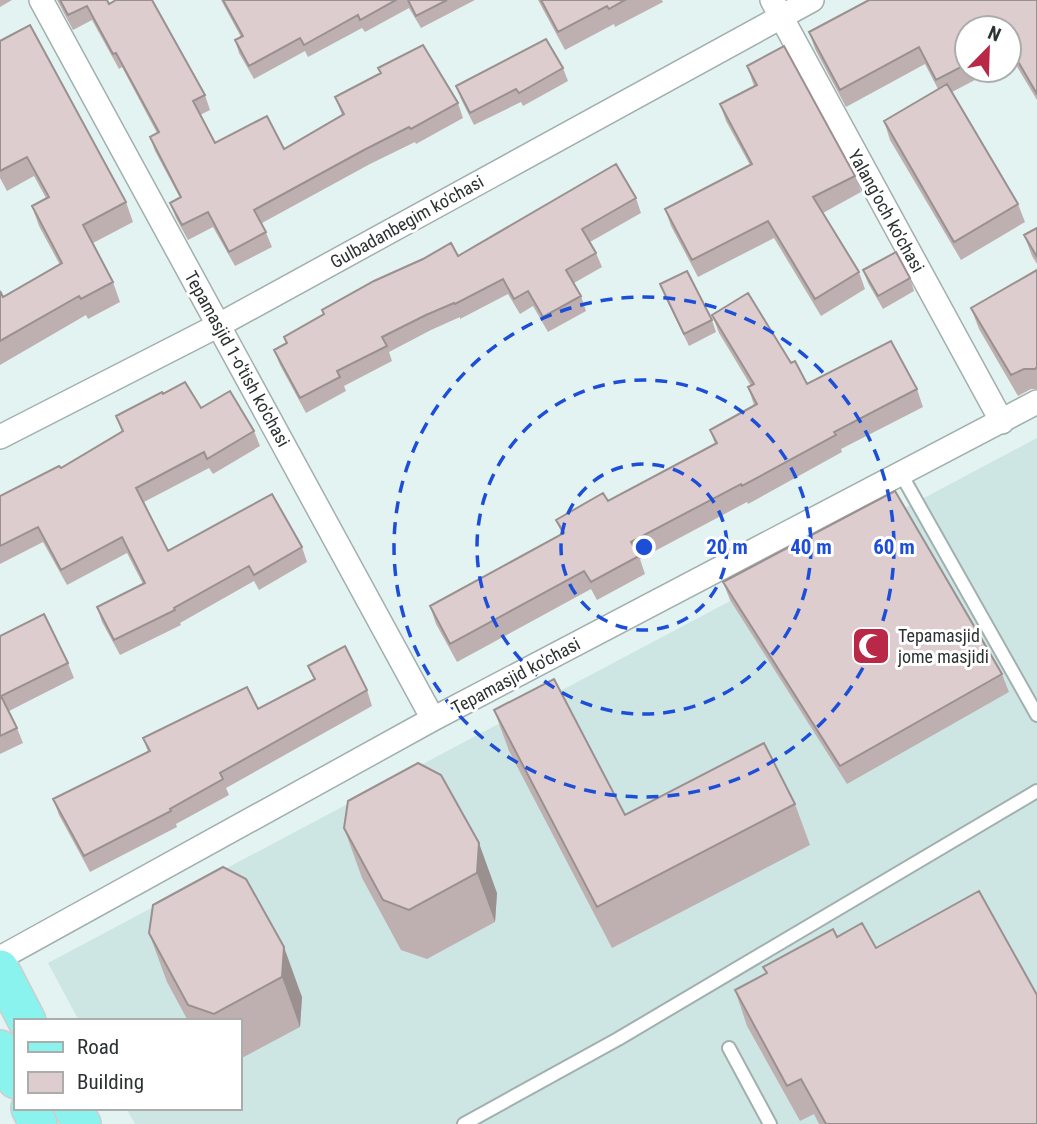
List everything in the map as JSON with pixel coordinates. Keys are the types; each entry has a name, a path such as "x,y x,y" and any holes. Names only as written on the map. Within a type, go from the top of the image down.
{"main road":[{"path":"2,976 26,1019"},
{"path":"0,1049 14,1076"}],"street":[{"name":"Tepamasjid 1-o'tish ko'chasi","path":"41,0 433,719"},
{"name":"Gulbadanbegim ko'chasi","path":"0,437 219,325 776,9 812,0"},
{"name":"Yalang'och ko'chasi","path":"776,9 1002,422"},
{"name":"Tepamasjid ko'chasi","path":"2,976 433,719 1037,402"}],"lane":[{"path":"901,474 1037,715"},
{"path":"464,1124 618,1039 1037,791"},
{"path":"729,1048 770,1124"}],"shaded area":[{"path":"1037,438 1037,1124 135,1124 127,1110 242,1110 242,1019 78,1019 48,963"}],"building":[{"path":"60,0 107,0 109,4 116,0 152,0 205,95 193,101 215,143 267,116 284,149 344,114 335,97 381,73 378,68 423,45 458,103 254,210 266,232 229,252 208,212 182,225 170,203 181,197 150,137 159,132 87,6 68,15"},
{"path":"223,0 396,0 360,20 358,15 304,45 300,38 249,66 235,40 243,36"},
{"path":"408,0 447,0 416,16"},
{"path":"541,0 625,0 609,9 607,6 558,32"},
{"path":"869,0 1037,0 1037,94 1023,70 1023,14 953,14 953,71 936,80 919,47 840,90 809,32"},
{"path":"30,25 126,202 83,225 113,282 81,299 79,296 0,341 0,291 3,297 62,263 32,206 49,197 27,157 0,171 0,41"},
{"path":"546,39 563,68 519,93 516,89 470,113 456,86"},
{"path":"784,46 855,176 813,197 859,272 815,299 768,221 692,260 665,209 752,164 720,104 757,85 747,66"},
{"path":"947,84 1018,204 954,242 884,121"},
{"path":"616,164 636,198 582,229 596,253 566,270 581,296 543,317 528,291 514,299 503,279 382,337 387,346 337,371 340,377 300,398 274,350 287,343 284,337 324,314 322,310 451,243 458,256"},
{"path":"1037,228 1037,257 1024,235"},
{"path":"896,252 910,278 878,296 863,270"},
{"path":"1037,270 1037,367 1011,375 971,308"},
{"path":"687,271 712,320 684,334 660,284"},
{"path":"748,293 791,363 795,361 807,384 891,341 917,389 834,432 836,435 742,486 741,484 631,542 639,556 591,582 584,571 450,644 430,606 564,533 556,520 603,493 608,501 717,443 710,430 757,404 748,387 754,384 712,315"},
{"path":"185,382 201,408 230,391 254,431 207,459 204,452 136,488 168,551 272,494 302,547 254,575 249,566 174,608 175,610 114,640 97,607 145,583 122,537 61,570 38,527 0,546 0,496 59,466 61,468 123,431 116,416"},
{"name":"Tepamasjid jome masjidi","path":"895,491 1002,674 840,766 723,582"},
{"path":"44,614 68,663 1,696 17,728 0,736 0,636"},
{"path":"345,646 367,690 220,773 223,779 170,809 171,811 84,856 53,799 150,751 143,738 247,687 258,709 315,679 308,666"},
{"path":"554,679 625,815 764,743 795,804 597,907 494,710"},
{"path":"418,763 441,775 479,843 477,873 409,910 383,900 344,828 348,801"},
{"path":"223,867 246,879 284,947 282,977 214,1014 188,1005 149,933 153,905"},
{"path":"979,891 1037,995 1037,1124 826,1124 801,1079 787,1086 735,990 767,973 763,967 833,929 837,937 862,923 876,948"}],"place":[{"name":"Tepamasjid jome masjidi","path":"871,646"}]}
